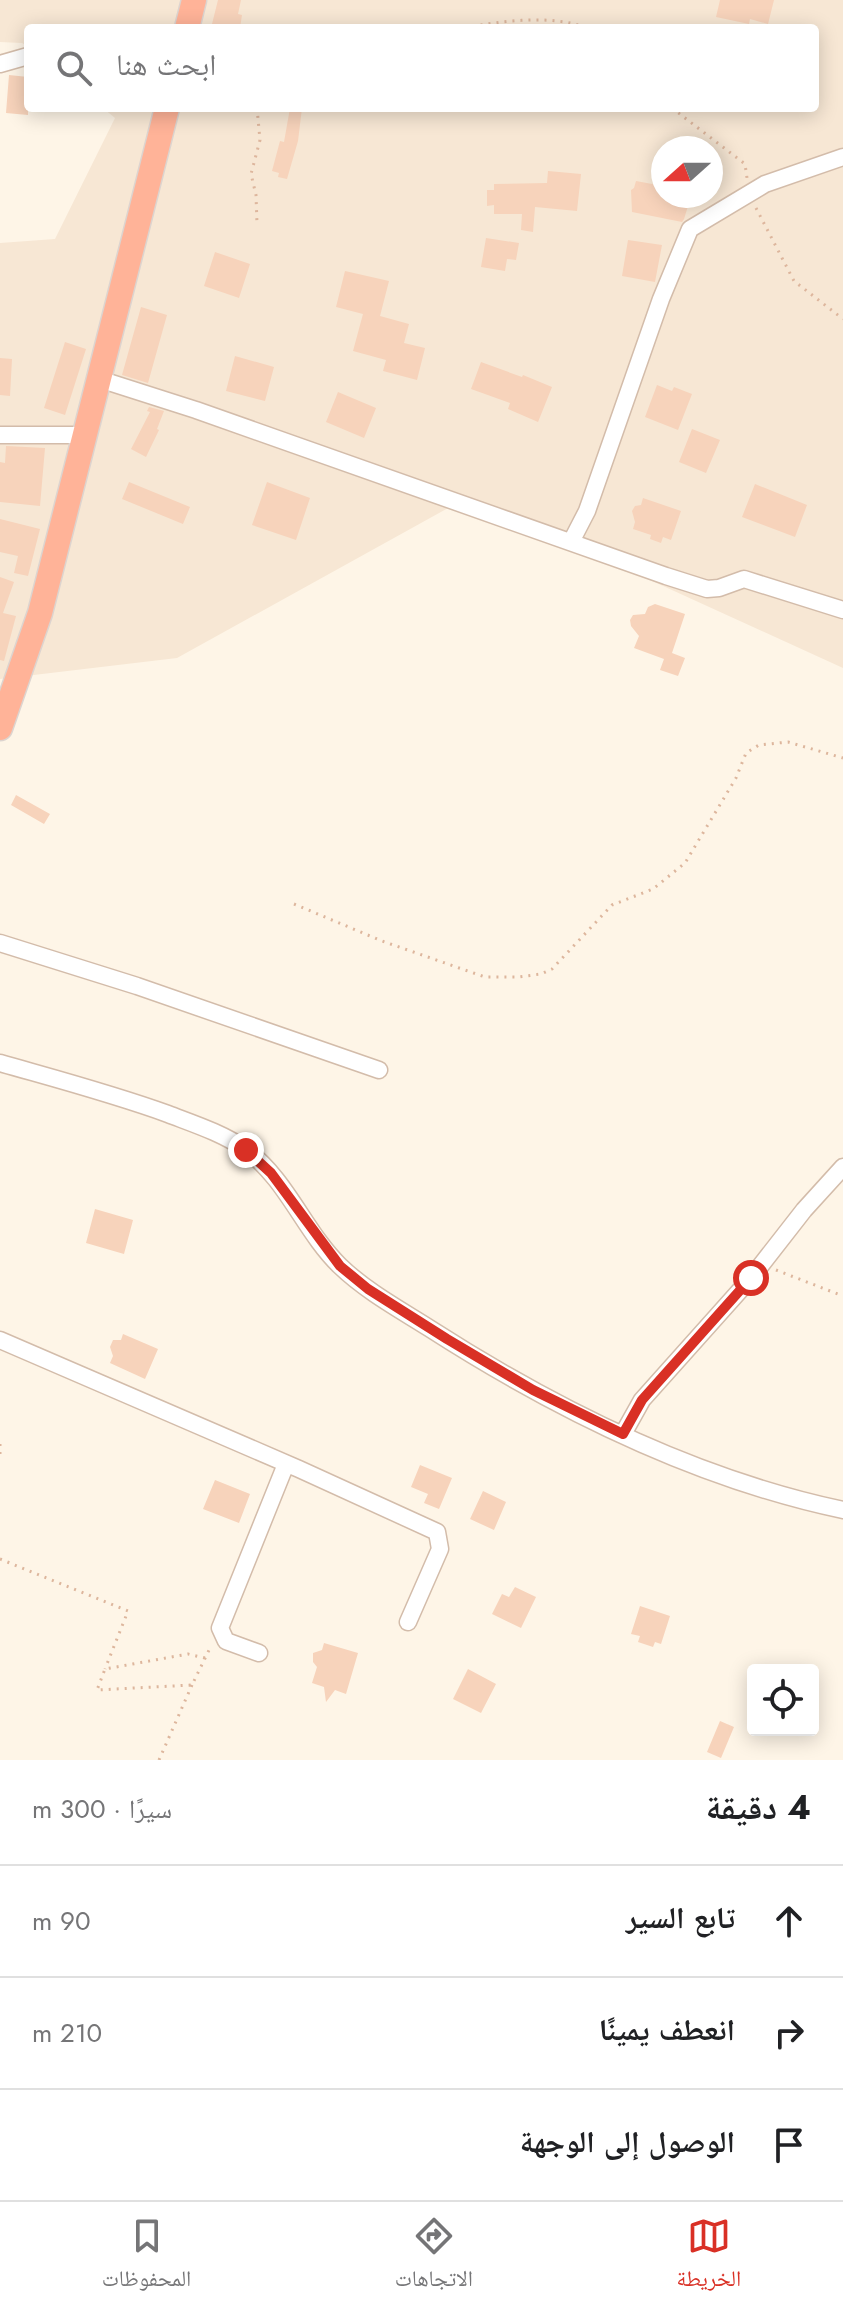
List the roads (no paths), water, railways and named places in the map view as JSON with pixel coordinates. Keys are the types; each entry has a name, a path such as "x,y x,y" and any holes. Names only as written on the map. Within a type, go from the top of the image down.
{"highway":[{"path":"188,24 194,0"},
{"path":"0,728 40,613 166,112"}],"street":[{"path":"0,64 24,57"},
{"path":"571,542 587,511 684,238 690,229 765,184 843,157"},
{"path":"99,379 707,589 744,579 843,610"},
{"path":"0,435 85,435"},
{"path":"0,943 137,986 379,1070"},
{"path":"0,1063 143,1105 219,1134 246,1150 271,1173 340,1266 368,1289 447,1339 533,1390 688,1463 768,1492 843,1510"},
{"path":"623,1434 642,1400 762,1265 804,1210 843,1167"},
{"path":"0,1340 437,1532 440,1549 408,1622"},
{"path":"259,1653 226,1641 220,1628 286,1464"}]}
